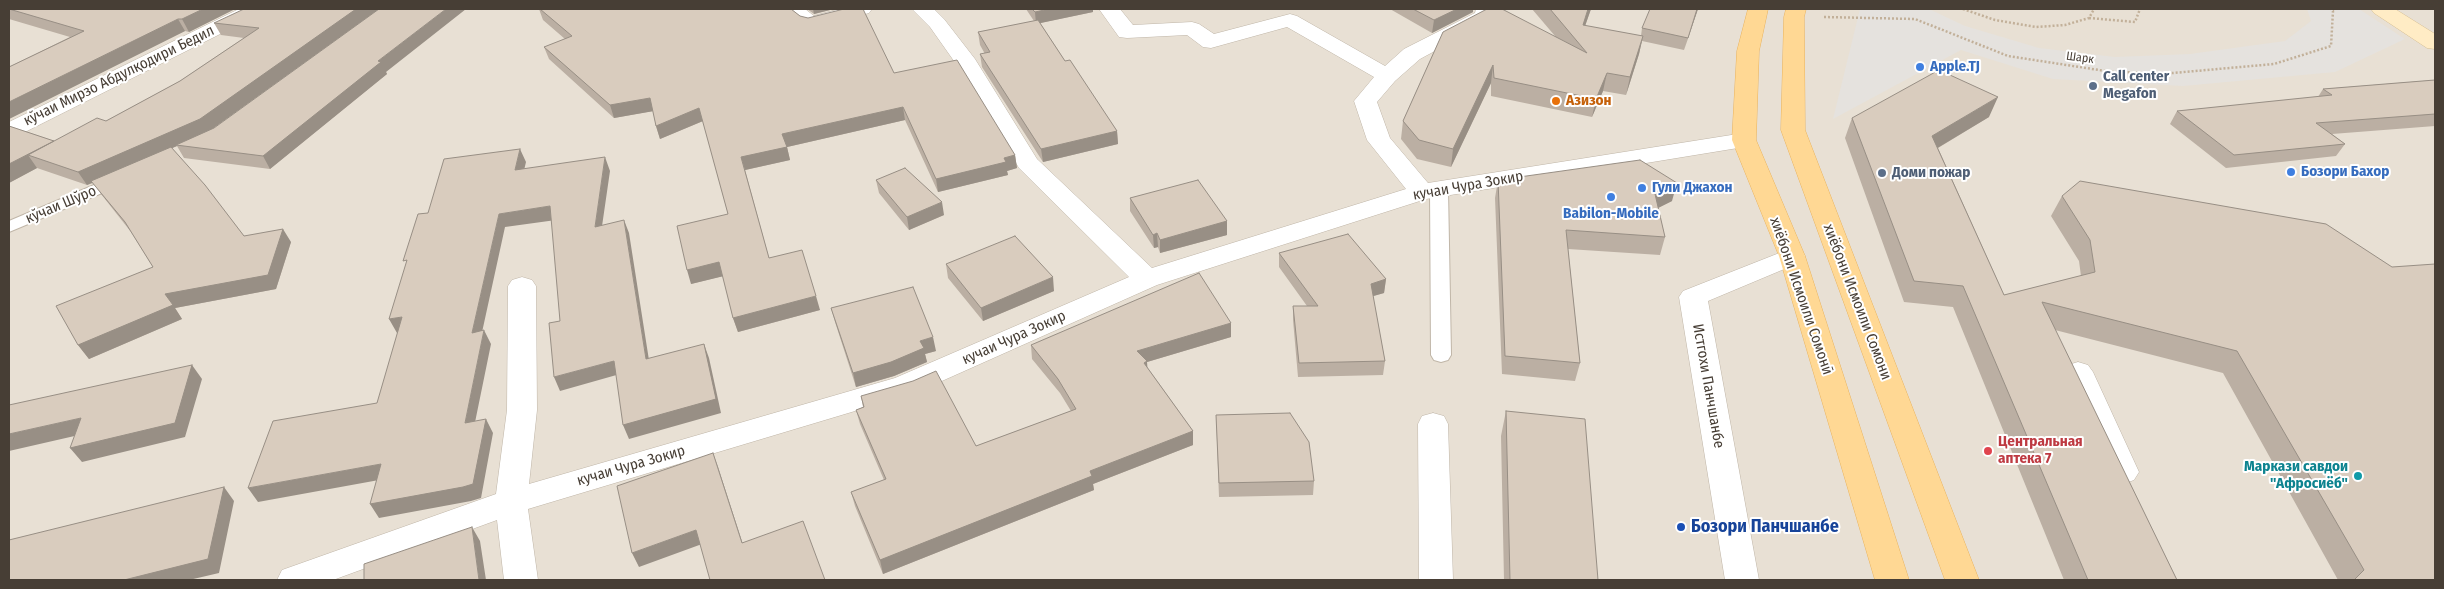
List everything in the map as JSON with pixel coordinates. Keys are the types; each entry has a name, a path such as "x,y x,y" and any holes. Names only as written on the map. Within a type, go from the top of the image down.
{"main road":[{"name":"хиёбони Исмоили Сомонӣ","path":"1758,9 1748,51 1744,140 1792,256 1892,580"},
{"path":"2381,9 2435,42"},
{"name":"хиёбони Исмоили Сомони","path":"1795,13 1793,130 1962,580"}],"street":[{"name":"кўчаи Мирзо Абдулқодири Бедил","path":"9,131 255,9"},
{"path":"792,9 811,23 862,9"},
{"path":"922,9 937,23 964,59 1028,163 1147,279"},
{"path":"1109,9 1127,32 1192,28 1211,42 1290,20 1387,76"},
{"path":"1431,190 1379,140 1365,101 1387,76 1412,54 1485,16 1486,9"},
{"name":"кучаи Чура Зокир","path":"294,580 511,502 905,386 1147,279 1431,190 1744,140"},
{"name":"Истгохи Панчшанбе","path":"1742,580 1693,297 1792,256"},
{"path":"521,580 511,502 522,410 522,286"},
{"path":"2078,372 2135,499"},
{"path":"1433,424 1436,580"}],"lane":[{"name":"кўчаи Шўро","path":"9,227 135,173"},
{"path":"1431,190 1441,355"}],"path":[{"path":"1963,9 1995,20 2036,27 2065,25 2089,18 2135,22 2140,9"},
{"path":"2089,18 2094,9"},
{"name":"Шарк","path":"1795,13 1915,19 2008,56 2112,72 2173,73 2274,64 2330,46 2333,10 2331,9"}],"shaded area":[{"path":"9,9 2435,9 2435,580 9,580"},
{"path":"1860,9 1929,9 1965,26 2039,48 2115,57 2190,54 2285,41 2311,21 2307,9 2359,9 2405,39 2335,72 2183,86 2053,79 1961,50 1833,119"}],"building":[{"path":"9,9 203,9 178,19 9,102 9,67 84,31"},
{"path":"244,9 356,9 200,119 78,172 28,155 97,118 106,121 180,81 259,28 214,23"},
{"path":"379,9 446,9 378,61 381,62 263,156 176,145 214,128"},
{"path":"540,9 791,9 800,16 808,18 844,9 863,9 894,73 957,60 1015,155 1004,158 1006,162 936,179 903,107 782,134 787,147 741,157 769,258 802,250 816,296 733,318 719,262 687,270 677,226 728,214 699,108 656,126 650,98 610,105 544,47 572,36"},
{"path":"1032,9 1049,9 1035,12"},
{"path":"1413,9 1457,9 1434,20"},
{"name":"Азизон","path":"1487,9 1502,9 1587,53 1550,9 1588,9 1583,25 1643,36 1630,77 1607,73 1596,99 1494,78 1493,65 1453,149 1419,140 1403,121 1443,32"},
{"path":"1650,9 1697,9 1688,38 1642,28"},
{"path":"1038,20 1065,61 1070,60 1117,131 1041,149 980,54 990,52 978,32"},
{"path":"1939,70 1998,97 1932,136 2004,295 2095,272 2090,240 2062,196 2080,181 2326,224 2392,267 2435,264 2435,580 2354,580 2364,570 2237,351 2042,302 2177,580 2088,580 1963,286 1914,281 1852,118"},
{"path":"2435,80 2435,114 2316,123 2345,144 2234,155 2177,111 2332,95 2323,89"},
{"path":"9,126 54,141 9,164"},
{"path":"171,147 205,185 244,236 283,229 268,275 165,294 173,305 78,345 56,306 153,267 125,222 91,181"},
{"path":"520,149 515,170 605,157 595,227 624,220 646,359 704,344 716,399 623,425 614,361 554,377 549,323 560,321 550,206 499,214 472,333 484,330 465,423 486,419 473,484 370,504 381,464 248,488 273,421 377,403 402,317 389,319 407,260 403,261 418,214 428,213 444,159"},
{"path":"1640,160 1677,183 1655,194 1665,237 1566,230 1580,363 1505,356 1498,180"},
{"path":"905,168 942,202 907,217 876,180"},
{"path":"1198,180 1227,221 1160,240 1157,233 1153,235 1130,198"},
{"path":"1348,234 1386,279 1371,284 1385,361 1299,363 1293,306 1318,306 1279,253"},
{"path":"1015,236 1053,277 981,308 946,264"},
{"path":"1199,273 1231,323 1137,351 1147,361 1144,363 1193,431 1090,471 1092,476 880,560 851,492 886,479 856,410 864,407 861,396 913,381 936,371 976,446 1076,409 1058,379 1031,345"},
{"path":"913,287 933,337 920,341 924,348 891,362 853,373 831,308"},
{"path":"192,365 175,423 70,448 81,418 9,434 9,405"},
{"path":"1506,411 1585,419 1598,580 1510,580"},
{"path":"1290,413 1309,442 1314,481 1219,483 1216,415"},
{"path":"713,453 742,543 803,521 825,580 710,580 696,530 632,553 617,486"},
{"path":"224,487 208,559 124,580 9,580 9,540"},
{"path":"472,527 479,580 364,580 364,564"}],"place":[{"name":"Apple.TJ","path":"1920,67"},
{"name":"Call center Megafon","path":"2093,86"},
{"name":"Азизон","path":"1556,101"},
{"name":"Бозори Бахор","path":"2291,172"},
{"name":"Доми пожар","path":"1882,173"},
{"name":"Гули Джахон","path":"1642,188"},
{"name":"Babilon-Mobile","path":"1611,197"},
{"name":"Центральная аптека 7","path":"1988,451"},
{"name":"Маркази савдои \"Афросиёб\"","path":"2358,476"},
{"name":"Бозори Панчшанбе","path":"1681,527"}]}
